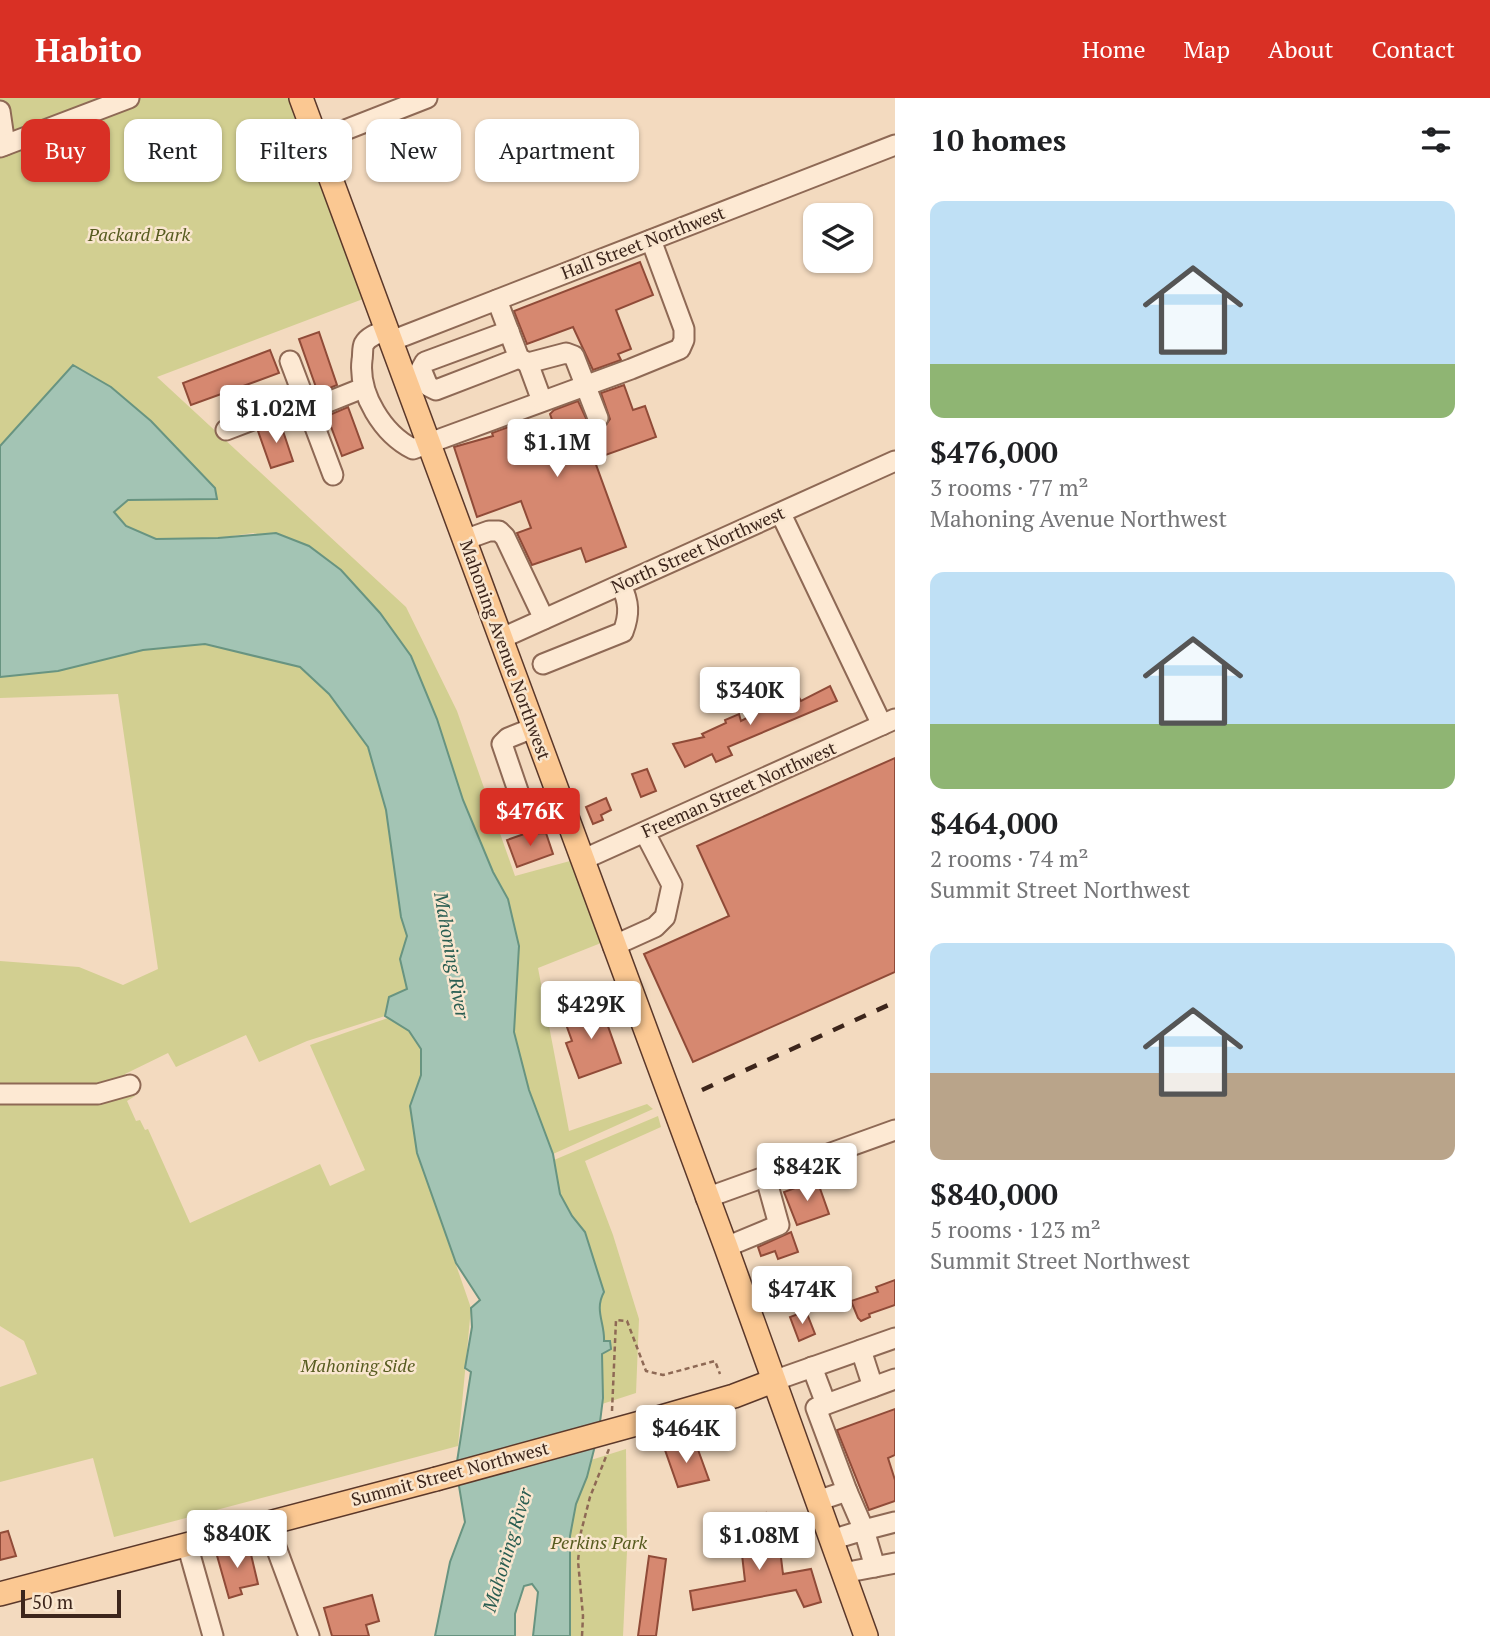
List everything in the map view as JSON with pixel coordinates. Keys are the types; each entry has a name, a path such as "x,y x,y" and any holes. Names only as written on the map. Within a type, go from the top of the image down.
{"main road":[{"name":"Mahoning Avenue Northwest","path":"301,98 309,119"},
{"name":"Mahoning Avenue Northwest","path":"332,182 389,336 416,380 429,444 726,1247 866,1636"},
{"name":"Summit Street Northwest","path":"0,1594 651,1420 734,1396 773,1381"}],"street":[{"path":"0,111 3,146 129,98"},
{"path":"352,127 427,98"},
{"name":"Hall Street Northwest","path":"389,336 497,300 895,145"},
{"path":"389,336 373,335 364,344 361,368 363,388 386,427 400,442 413,449 680,349 684,340 684,329 651,240"},
{"path":"497,300 523,360 533,404"},
{"path":"509,331 425,362 416,380 436,390 523,360 566,353 574,356 598,418"},
{"path":"290,361 333,475"},
{"path":"226,430 363,388"},
{"name":"North Street Northwest","path":"500,639 895,461"},
{"path":"781,514 888,722"},
{"path":"464,540 489,531 499,531 505,537 544,619"},
{"path":"543,664 623,632 628,620 628,600 621,585"},
{"name":"Freeman Street Northwest","path":"582,860 888,722"},
{"path":"533,728 508,738 502,744 530,823 567,818"},
{"path":"613,946 655,927 665,918 672,885 645,833"},
{"path":"0,1094 98,1094 130,1085"},
{"path":"706,1198 895,1130"},
{"path":"726,1247 779,1225 766,1178"},
{"name":"Summit Street Northwest","path":"773,1381 895,1338"},
{"path":"861,1350 873,1387"},
{"path":"813,1367 826,1404"},
{"path":"843,1573 885,1565 864,1530 816,1408 895,1379"},
{"path":"800,1454 829,1443"},
{"path":"817,1501 847,1491"},
{"path":"831,1541 895,1522"},
{"path":"267,1523 309,1636"},
{"path":"187,1544 213,1636"}],"path":[{"path":"612,1416 616,1320 627,1321 646,1371 663,1375 715,1361 720,1374"},
{"path":"582,1636 578,1561 581,1532 590,1497 608,1456 610,1443"}],"green space":[{"name":"Packard Park","path":"0,98 290,98 298,119 236,119 236,182 321,182 363,299 157,377 406,607 457,711 515,876 570,861 601,943 538,968 569,1131 647,1104 653,1109 553,1154 529,1090 514,1032 508,899 493,872 463,800 437,719 411,656 380,613 341,570 309,546 253,533 218,538 156,539 126,526 114,512 128,500 166,499 74,365 0,446"},
{"name":"Mahoning Side","path":"205,644 300,667 329,694 368,747 386,810 401,917 407,936 400,959 408,990 389,997 385,1016 307,1041 259,1062 246,1035 176,1067 168,1053 125,1074 135,1096 127,1101 136,1121 140,1120 145,1130 148,1129 190,1223 320,1164 330,1186 365,1170 310,1045 388,1018 409,1031 421,1049 421,1075 410,1106 417,1153 471,1308 458,1446 114,1537 93,1458 0,1482 0,1387 37,1374 24,1341 0,1326 0,961 79,967 123,985 158,969 118,694 0,698 0,677 58,671 143,650"},
{"path":"658,1116 661,1127 585,1161 613,1235 639,1319 636,1393 602,1404 602,1354 610,1349 603,1337 600,1322 600,1306 604,1292 585,1232 560,1194 554,1160"},
{"name":"Perkins Park","path":"626,1449 627,1551 623,1636 571,1636 570,1536 576,1504 591,1460"}],"water":[{"name":"Mahoning River","path":"73,365 111,387 151,421 215,488 217,499 128,500 114,512 126,526 156,539 276,533 309,546 341,570 380,613 411,656 437,719 463,800 493,872 508,899 519,946 514,1032 529,1090 553,1154 560,1194 585,1232 604,1292 600,1311 604,1341 610,1341 611,1349 602,1354 603,1398 599,1430 587,1477 576,1504 570,1536 570,1636 533,1636 538,1592 532,1584 524,1586 515,1614 515,1636 435,1636 450,1562 465,1522 456,1468 471,1372 465,1368 472,1327 471,1308 480,1300 456,1263 417,1153 410,1106 421,1075 421,1049 409,1031 385,1016 389,997 407,989 400,959 407,936 401,917 386,810 368,747 329,694 300,667 205,644 143,650 58,671 0,677 0,446"}],"building":[{"path":"640,262 653,295 616,310 631,349 618,354 621,360 593,370 573,327 527,344 514,311"},
{"path":"319,332 337,385 318,393 299,339"},
{"path":"270,350 279,373 191,405 183,383"},
{"path":"624,385 633,410 645,406 656,437 594,459 626,547 586,562 581,548 532,565 517,533 531,528 521,501 477,517 454,447 493,436 492,433 514,425 525,455 560,443 550,414 578,401 590,427 602,430 610,419 601,393"},
{"path":"348,407 363,448 342,456 327,416"},
{"path":"280,422 293,461 271,468 258,431"},
{"path":"830,686 837,701 728,747 732,755 716,762 712,754 685,767 673,744 704,737 702,734 726,723 725,720 739,714 741,721 796,692 801,701"},
{"path":"895,758 895,972 693,1062 644,954 729,916 697,846"},
{"path":"647,769 656,791 641,797 632,774"},
{"path":"606,798 611,810 601,815 603,820 593,824 586,807"},
{"path":"546,833 553,854 517,867 507,840 524,834"},
{"path":"605,1002 609,1013 604,1015 621,1063 579,1078 566,1043 572,1041 563,1016"},
{"path":"817,1180 829,1214 797,1225 784,1192"},
{"path":"791,1232 798,1252 778,1259 775,1251 761,1256 758,1247"},
{"path":"895,1280 895,1305 869,1314 870,1317 861,1321 851,1301 878,1292 876,1287"},
{"path":"806,1311 815,1334 799,1341 790,1317"},
{"path":"895,1409 895,1455 888,1458 895,1480 895,1501 869,1510 837,1430"},
{"path":"672,1444 682,1445 686,1450 697,1447 709,1480 678,1487 665,1450"},
{"path":"766,1513 771,1542 779,1541 783,1574 811,1569 821,1602 804,1607 796,1590 693,1610 690,1591 745,1581 740,1517"},
{"path":"8,1531 16,1556 0,1560 0,1533"},
{"path":"249,1546 258,1584 240,1588 242,1594 229,1598 216,1552"},
{"path":"649,1556 666,1559 656,1636 638,1636"},
{"path":"372,1595 379,1621 366,1625 369,1636 332,1636 324,1608"}],"railway":[{"path":"702,1090 895,1002"}]}
